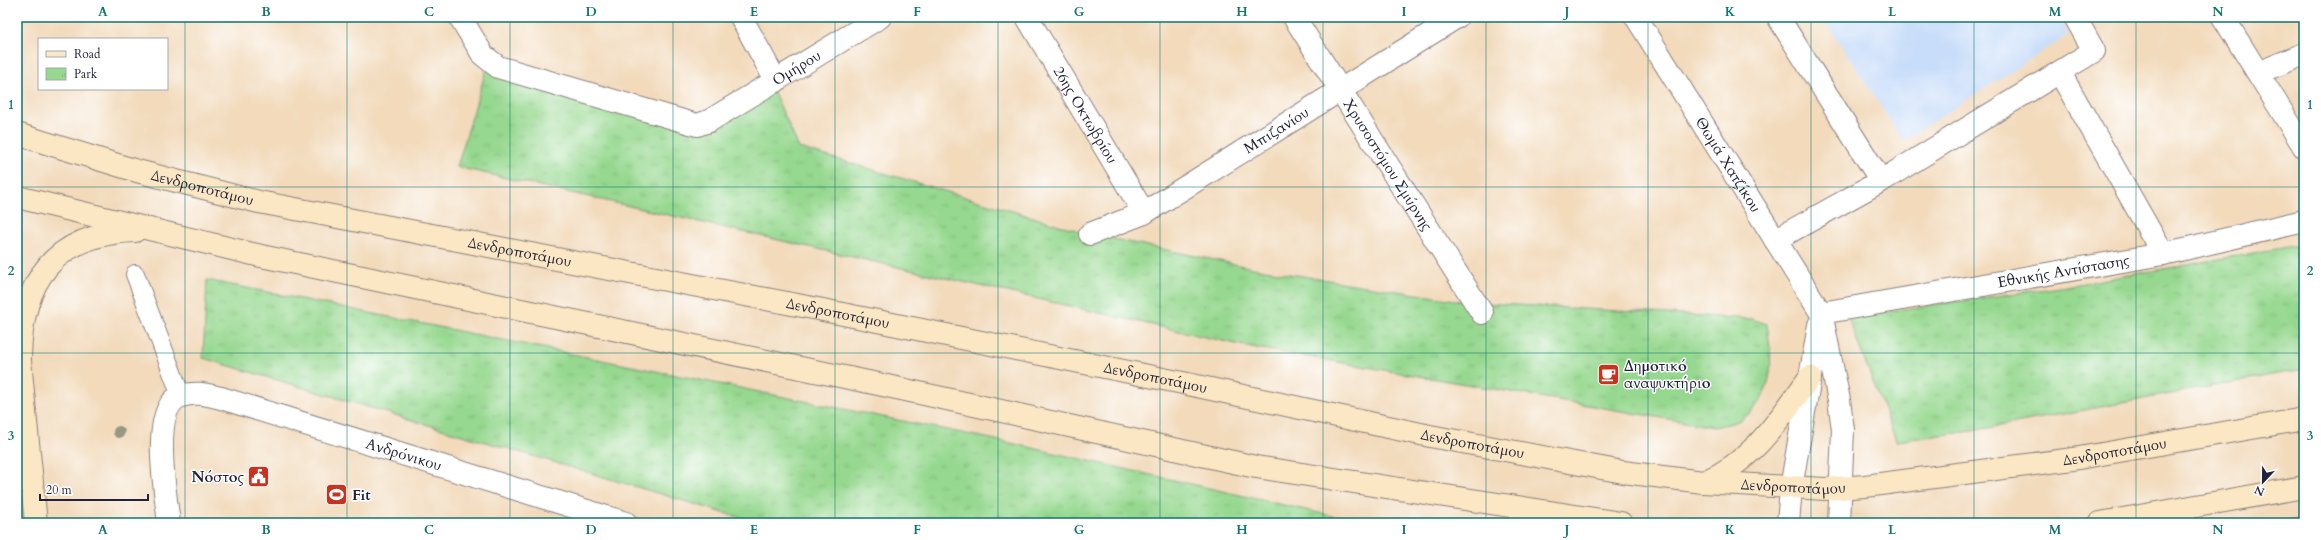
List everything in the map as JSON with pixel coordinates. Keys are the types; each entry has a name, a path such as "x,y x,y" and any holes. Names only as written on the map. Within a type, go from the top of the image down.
{"main road":[{"name":"Δενδροποτάμου","path":"17,134 137,171 259,202 826,310 1183,383 1430,436 1624,472 1703,482 1791,488 1842,488 2073,460 2304,418"},
{"path":"17,197 159,230 261,256 939,397 1256,467 1621,523"},
{"path":"20,356 22,325 29,303 40,276 54,260 68,248 94,236 111,232 159,230"},
{"path":"17,330 36,523"},
{"path":"1703,482 1733,467 1753,451 1810,377"},
{"path":"2100,523 2304,486"}],"street":[{"path":"460,17 483,55 498,67 690,124 697,125 709,121 776,81"},
{"name":"Ομήρου","path":"741,17 776,81 880,17"},
{"name":"26ης Οκτωβρίου","path":"1027,17 1144,213"},
{"name":"Χρυσοστόμου Σμύρνης","path":"1294,17 1339,91 1482,313"},
{"name":"Μπιζανίου","path":"1090,234 1144,213 1457,17"},
{"path":"1778,17 1881,181"},
{"path":"1775,240 1881,181 2060,73 2094,50 2075,17"},
{"path":"2223,17 2304,147"},
{"name":"Θωμά Χατζίκου","path":"1640,18 1820,313 1839,400 1843,430 1842,488 1839,523"},
{"path":"2258,73 2304,54"},
{"path":"2060,73 2163,254"},
{"name":"Εθνικής Αντίστασης","path":"1820,313 2163,254 2304,221"},
{"path":"1788,523 1791,488 1820,313"},
{"name":"Ανδρόνικου","path":"181,396 196,393 221,398 626,523"},
{"path":"168,523 162,441 163,423 172,402 181,396"}],"lane":[{"path":"135,274 181,396"}],"shaded area":[{"path":"1823,17 2058,17 2069,34 1903,141"}],"green space":[{"path":"487,67 697,132 772,88 799,148 1090,234 1258,269 1467,302 1752,319 1767,324 1770,347 1769,378 1762,398 1747,415 1738,421 1714,427 1245,346 457,167"},
{"path":"2304,244 2304,369 1972,431 1896,441 1848,317 2067,286"},
{"path":"207,280 1006,442 1363,523 758,523 203,358"},
{"path":"2304,519 2304,523 2276,523"}],"place":[{"name":"Δημοτικό αναψυκτήριο","path":"1609,375"},
{"name":"Νόστος","path":"259,477"},
{"name":"Fit","path":"336,495"}]}
